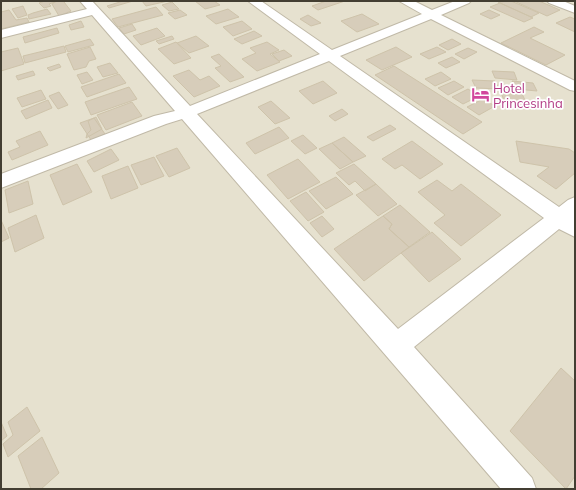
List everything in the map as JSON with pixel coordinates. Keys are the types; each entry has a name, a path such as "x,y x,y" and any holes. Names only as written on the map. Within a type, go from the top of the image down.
{"street":[{"path":"254,1 330,56 570,217 396,346"},
{"path":"405,1 575,87"},
{"path":"1,182 160,120 186,113 465,1"},
{"path":"553,1 575,10"},
{"path":"1,34 90,6 396,346 521,489"}],"shaded area":[{"path":"1,1 575,1 575,489 1,489"}],"building":[{"path":"45,1 55,2 49,4 51,6 44,8 39,3"},
{"path":"57,1 67,1 64,2 71,11 59,16 52,4"},
{"path":"123,1 133,1 109,8 107,6"},
{"path":"142,1 168,1 146,6"},
{"path":"195,1 214,1 220,5 205,9"},
{"path":"326,1 345,1 318,10 312,6"},
{"path":"511,1 539,13 531,17 498,2"},
{"path":"514,1 539,1 560,10 547,16"},
{"path":"172,2 179,9 169,11 162,5"},
{"path":"500,3 533,18 524,22 490,7"},
{"path":"23,6 27,15 18,18 12,9"},
{"path":"156,7 163,15 118,27 112,19"},
{"path":"47,9 51,14 29,19 28,15"},
{"path":"228,9 239,17 216,24 206,16"},
{"path":"9,10 16,20 27,18 29,22 1,29 1,12"},
{"path":"180,10 187,15 175,19 168,13"},
{"path":"489,10 500,15 491,19 480,14"},
{"path":"362,14 379,24 357,32 341,21"},
{"path":"308,15 321,23 311,26 300,19"},
{"path":"570,17 575,19 575,32 556,23"},
{"path":"81,21 84,27 71,30 69,25"},
{"path":"242,21 252,29 233,36 223,27"},
{"path":"132,24 136,30 124,34 119,28"},
{"path":"534,27 544,32 530,38 565,55 546,65 501,43"},
{"path":"57,28 59,33 25,43 23,37"},
{"path":"157,28 165,36 141,45 133,36"},
{"path":"254,31 262,36 242,44 234,39"},
{"path":"172,36 174,39 159,44 156,41"},
{"path":"196,36 209,46 189,53 177,43"},
{"path":"90,39 94,45 68,52 65,46"},
{"path":"452,39 461,44 448,50 439,45"},
{"path":"176,42 191,58 174,64 158,49"},
{"path":"267,42 279,50 270,54 280,62 257,71 242,59 256,53 250,48"},
{"path":"64,46 66,52 25,63 23,56"},
{"path":"90,47 96,59 89,61 86,67 74,70 67,54"},
{"path":"396,47 412,57 382,70 366,60"},
{"path":"437,47 446,52 429,59 420,54"},
{"path":"18,48 24,64 1,71 1,52"},
{"path":"468,48 477,52 464,59 455,54"},
{"path":"284,50 292,56 279,61 272,54"},
{"path":"219,54 244,77 230,82 215,68 221,66 211,57"},
{"path":"452,57 460,62 446,68 438,63"},
{"path":"110,63 118,73 103,77 97,67"},
{"path":"59,64 61,67 50,71 47,68"},
{"path":"394,66 482,122 463,134 375,75"},
{"path":"189,70 200,80 209,76 220,86 194,97 173,76"},
{"path":"33,71 35,75 18,80 16,76"},
{"path":"492,71 514,72 517,80 495,78"},
{"path":"87,72 93,80 82,84 77,75"},
{"path":"441,72 451,79 435,86 425,79"},
{"path":"119,74 126,83 87,97 81,87"},
{"path":"472,80 495,81 499,89 476,88"},
{"path":"323,81 337,93 313,104 299,91"},
{"path":"454,81 464,87 448,95 438,88"},
{"path":"512,81 533,83 537,91 516,89"},
{"path":"129,87 137,99 91,115 85,102"},
{"path":"468,89 479,96 463,104 452,97"},
{"path":"41,90 46,99 22,107 17,98"},
{"path":"59,92 68,105 58,109 49,96"},
{"path":"501,93 522,94 526,102 504,100"},
{"path":"483,99 495,106 479,115 467,107"},
{"path":"48,100 52,108 26,119 21,111"},
{"path":"271,101 290,118 275,124 258,107"},
{"path":"132,102 142,116 106,130 97,115"},
{"path":"342,109 348,114 335,121 329,116"},
{"path":"96,117 102,129 86,138 87,134 91,130 88,121"},
{"path":"94,118 105,134 91,140 80,123"},
{"path":"390,125 396,129 373,141 367,137"},
{"path":"279,127 289,138 255,154 246,143"},
{"path":"40,131 48,145 12,160 8,152 20,147 16,141"},
{"path":"303,135 317,148 305,154 291,141"},
{"path":"344,137 366,156 353,162 332,143"},
{"path":"412,141 443,164 420,179 402,165 395,169 382,159"},
{"path":"516,141 569,149 575,153 575,173 556,189 537,176 549,167 520,162"},
{"path":"332,143 353,162 340,169 319,149"},
{"path":"177,148 190,168 169,177 156,156"},
{"path":"111,149 119,160 94,172 87,161"},
{"path":"154,157 164,176 141,185 131,165"},
{"path":"298,159 320,182 288,199 267,175"},
{"path":"77,164 92,192 63,205 50,175"},
{"path":"354,164 376,184 365,191 355,181 349,185 336,173"},
{"path":"128,166 138,188 111,199 102,176"},
{"path":"336,177 353,194 326,209 309,191"},
{"path":"437,180 452,191 461,184 501,215 461,246 434,223 445,215 418,192"},
{"path":"28,181 33,204 9,213 5,190"},
{"path":"376,184 397,204 378,216 356,195"},
{"path":"306,192 324,212 308,221 290,201"},
{"path":"400,205 430,232 409,247 389,229 392,224 383,216"},
{"path":"36,215 44,238 15,252 8,228"},
{"path":"322,216 334,229 322,237 310,223"},
{"path":"383,216 392,224 389,229 409,247 364,281 334,249"},
{"path":"1,220 9,238 1,242"},
{"path":"432,232 461,259 429,282 401,253"},
{"path":"561,368 575,381 575,476 566,489 510,431"},
{"path":"27,407 40,431 8,457 3,444 13,435 8,422"},
{"path":"1,422 7,436 1,441"},
{"path":"42,437 59,473 41,489 31,489 18,456"}],"place":[{"name":"Hotel Princesinha","path":"480,95"}]}
